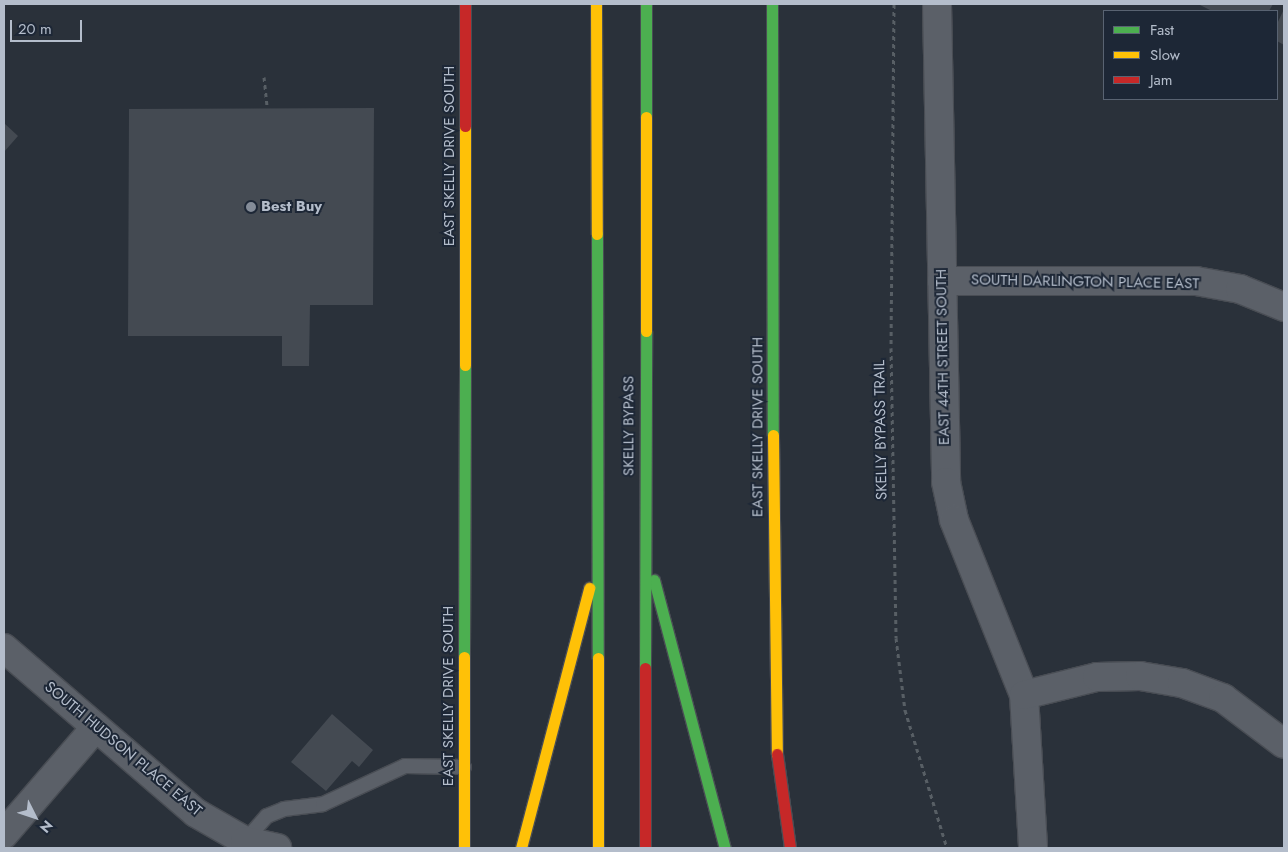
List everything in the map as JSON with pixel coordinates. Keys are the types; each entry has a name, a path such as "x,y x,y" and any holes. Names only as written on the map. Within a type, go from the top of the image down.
{"main road":[{"name":"EAST SKELLY DRIVE SOUTH","path":"464,848 465,4"},
{"path":"596,4 598,848"},
{"name":"SKELLY BYPASS","path":"645,848 646,4"},
{"name":"EAST SKELLY DRIVE SOUTH","path":"772,4 774,730 790,848"},
{"path":"644,540 725,848"},
{"path":"521,848 598,555"}],"street":[{"name":"EAST 44TH STREET SOUTH","path":"937,4 942,281 942,435 954,520 1024,695 1033,848"},
{"name":"SOUTH DARLINGTON PLACE EAST","path":"942,281 1196,281 1240,289 1284,307"},
{"name":"SOUTH HUDSON PLACE EAST","path":"4,648 196,814 246,842 277,848"},
{"path":"1024,695 1096,677 1140,676 1182,683 1223,698 1284,744"},
{"path":"4,834 96,727"}],"lane":[{"path":"246,842 267,816 284,808 323,804 405,766 464,767"}],"path":[{"name":"SKELLY BYPASS TRAIL","path":"894,4 891,348 896,638 909,727 947,848"},
{"path":"264,77 267,108"}],"building":[{"path":"1198,4 1273,4 1270,10 1210,10"},
{"path":"1284,9 1284,45 1278,42 1278,22"},
{"name":"Best Buy","path":"374,108 373,305 310,305 309,366 282,366 282,336 128,336 129,109"},
{"path":"4,123 18,136 4,152"},
{"path":"332,714 373,750 359,767 352,761 326,791 291,762"}],"traffic: fast":[{"path":"646,4 646,117"},
{"path":"772,4 773,435"},
{"path":"597,234 598,658"},
{"path":"645,668 646,331"},
{"path":"464,657 465,365"},
{"path":"654,580 725,848"}],"traffic: slow":[{"path":"596,4 597,234"},
{"path":"646,117 646,331"},
{"path":"465,126 465,365"},
{"path":"773,435 777,754"},
{"path":"521,848 589,588"},
{"path":"464,657 464,848"},
{"path":"598,658 598,848"}],"traffic: jam":[{"path":"465,4 465,126"},
{"path":"645,668 645,848"},
{"path":"777,754 790,848"}],"place":[{"name":"Best Buy","path":"251,207"}]}
